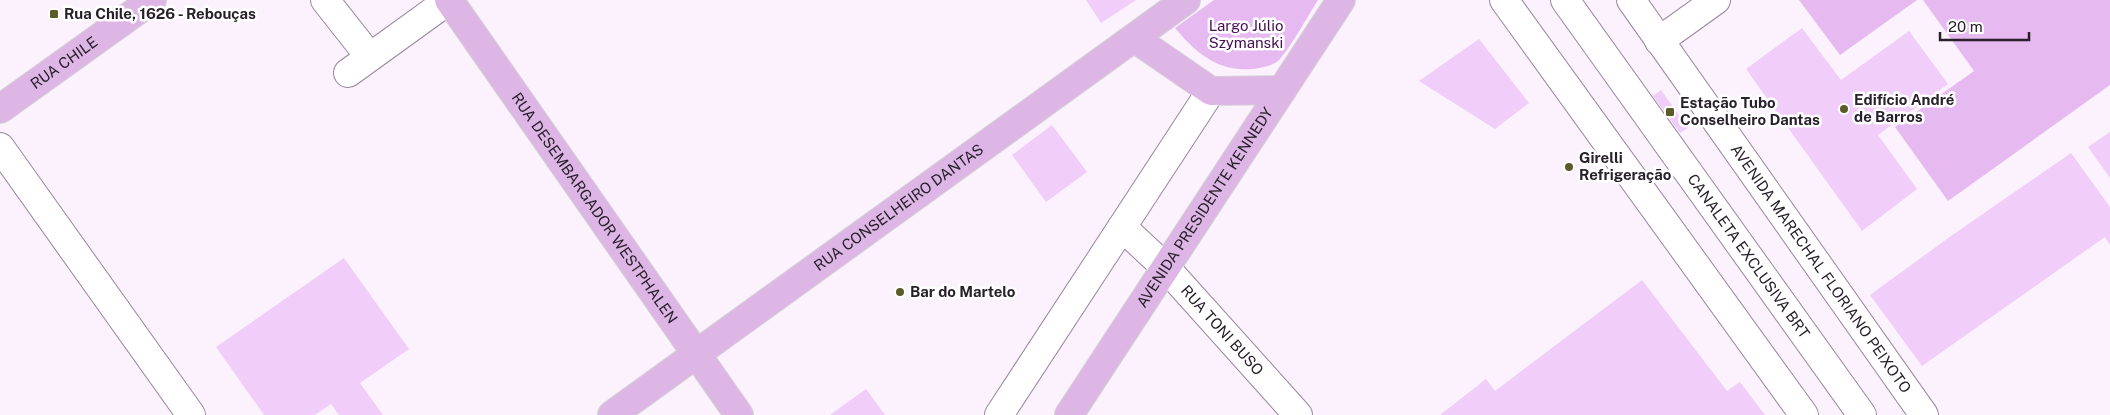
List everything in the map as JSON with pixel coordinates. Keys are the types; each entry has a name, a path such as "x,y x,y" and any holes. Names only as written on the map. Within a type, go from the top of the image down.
{"main road":[{"name":"RUA CHILE","path":"0,110 152,0"},
{"name":"RUA DESEMBARGADOR WESTPHALEN","path":"449,0 739,415"},
{"name":"RUA CONSELHEIRO DANTAS","path":"612,415 1186,0"},
{"name":"AVENIDA PRESIDENTE KENNEDY","path":"1069,415 1340,0"},
{"path":"1134,38 1211,90 1282,90"}],"street":[{"path":"326,0 370,57"},
{"path":"348,73 449,0"},
{"path":"1504,0 1804,415"},
{"name":"CANALETA EXCLUSIVA BRT","path":"1565,0 1862,415"},
{"name":"AVENIDA MARECHAL FLORIANO PEIXOTO","path":"1631,0 1924,415"},
{"path":"1659,41 1716,0"},
{"path":"999,415 1211,90"},
{"path":"0,147 190,415"},
{"name":"RUA TONI BUSO","path":"1122,227 1166,268 1298,415"}],"green space":[{"name":"Largo Júlio Szymanski","path":"1214,0 1318,0 1293,41 1278,61 1262,67 1240,69 1218,64 1209,59 1191,45 1175,28"},
{"path":"1799,0 1917,0 1840,55"},
{"path":"1923,0 2110,0 2110,85 1948,201 1895,127 1974,71"}],"building":[{"path":"1086,0 1136,0 1101,23"},
{"name":"Edifício André de Barros","path":"1802,28 1841,80 1909,31 1948,84 1878,135 1917,189 1862,231 1746,69"},
{"path":"1479,39 1529,103 1495,129 1419,81"},
{"name":"Estação Tubo Conselheiro Dantas","path":"1661,90 1688,128 1680,133 1653,96"},
{"path":"1052,125 1087,172 1046,202 1012,155"},
{"path":"2110,132 2110,178 2088,147"},
{"path":"2071,153 2110,207 2110,245 2105,237 1922,366 1870,295"},
{"path":"344,258 409,349 360,383 383,415 339,415 331,404 315,415 264,415 216,347"},
{"path":"1642,280 1727,391 1740,382 1765,415 1440,415 1486,379 1495,391"},
{"path":"866,389 885,415 830,415"}],"place":[{"name":"Rua Chile, 1626 - Rebouças","path":"54,14"},
{"name":"Edifício André de Barros","path":"1844,109"},
{"name":"Estação Tubo Conselheiro Dantas","path":"1670,112"},
{"name":"Girelli Refrigeração","path":"1569,167"},
{"name":"Bar do Martelo","path":"900,292"}]}
